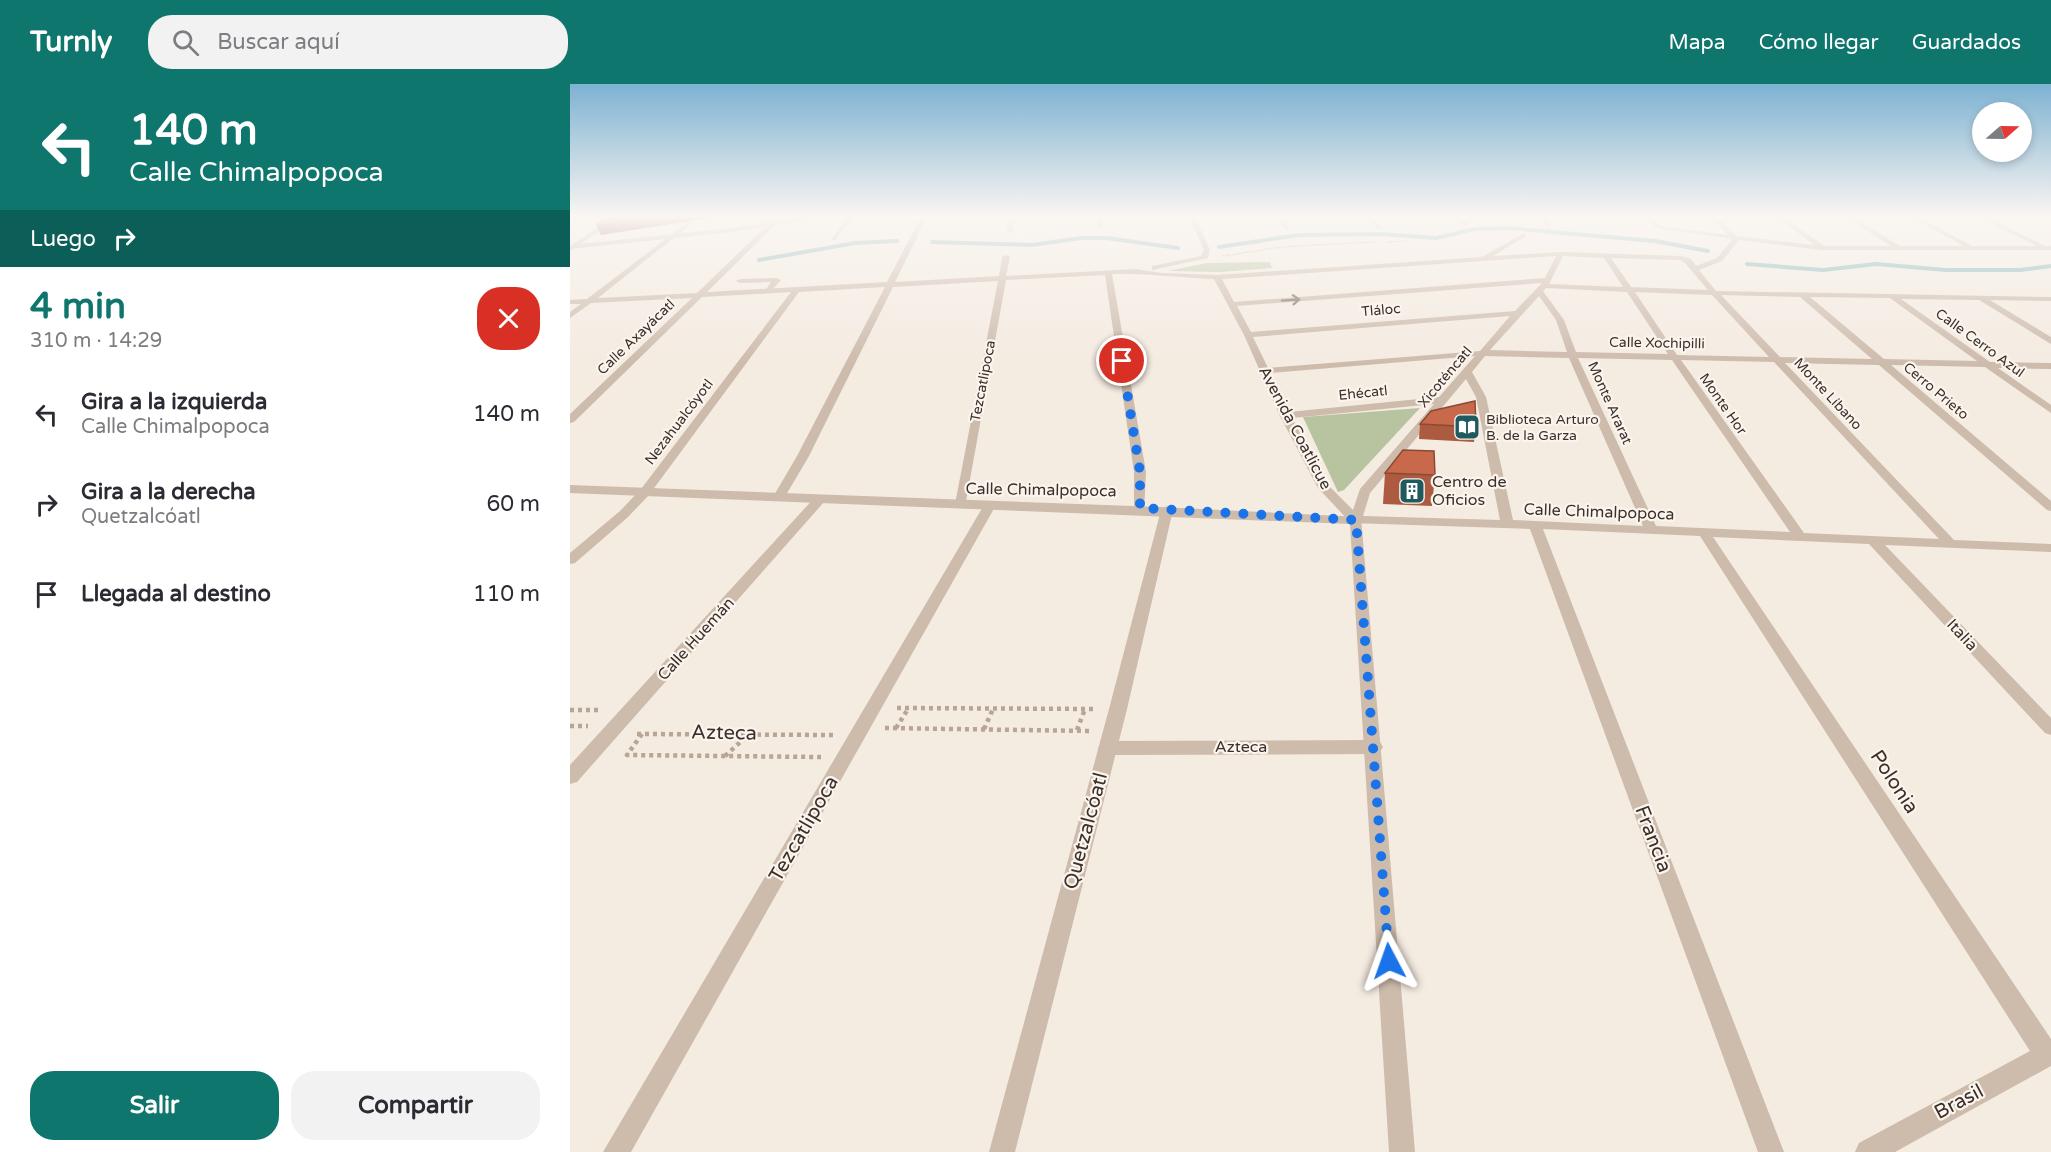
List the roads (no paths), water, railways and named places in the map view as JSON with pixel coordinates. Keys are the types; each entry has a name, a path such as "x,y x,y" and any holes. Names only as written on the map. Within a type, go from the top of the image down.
{"street":[{"path":"570,316 636,265"},
{"name":"Calle Axayácatl","path":"570,420 731,265"},
{"path":"779,497 803,456 900,265"},
{"name":"Tezcatlipoca","path":"961,504 1005,265"},
{"path":"570,302 1135,271 1176,265"},
{"path":"1135,271 1162,275 1217,277 1396,265"},
{"name":"Xicoténcatl","path":"1356,520 1364,492 1517,313 1543,286 1554,265"},
{"name":"Monte Hor","path":"1612,265 1800,537"},
{"name":"Monte Líbano","path":"1691,265 1714,293 1950,543"},
{"path":"1108,272 1140,472 1140,508"},
{"name":"Avenida Coatlicue","path":"1217,277 1233,304 1285,416 1324,488 1356,520"},
{"path":"740,280 777,280 769,291"},
{"path":"1233,304 1543,286 1629,291 2051,299"},
{"name":"Monte Ararat","path":"1543,286 1559,317 1572,354 1651,530"},
{"name":"Nezahualcóyotl","path":"570,560 624,514 645,492 797,290"},
{"name":"Cerro Prieto","path":"1803,295 2051,507"},
{"name":"Calle Cerro Azul","path":"1893,297 2051,410"},
{"path":"1982,299 2051,341"},
{"name":"Tláloc","path":"1248,335 1517,313"},
{"name":"Calle Xochipilli","path":"1264,371 1483,353 2051,366"},
{"path":"1467,372 1481,397 1507,524"},
{"name":"Ehécatl","path":"1285,416 1444,400"},
{"name":"Calle Chimalpopoca","path":"570,489 990,505 1140,508 1356,520 1535,525 2050,549"},
{"name":"Calle Huemán","path":"570,777 820,499"},
{"name":"Tezcatlipoca","path":"615,1152 990,505"},
{"name":"Quetzalcóatl","path":"1002,1152 1118,709 1167,510"},
{"path":"1356,520 1402,1152"},
{"name":"Francia","path":"1535,525 1771,1152"},
{"name":"Polonia","path":"1704,533 2049,1054"},
{"name":"Italia","path":"1873,540 2051,729"},
{"name":"Azteca","path":"1110,740 1374,747"},
{"name":"Brasil","path":"1868,1152 2049,1054"}],"waterway":[{"path":"1758,265 1823,270 1869,265"},
{"path":"1886,265 1946,270 2020,270 2051,266"}],"place":[{"name":"Biblioteca Arturo B. de la Garza","path":"1467,427"},
{"name":"Centro de Oficios","path":"1412,491"}]}
